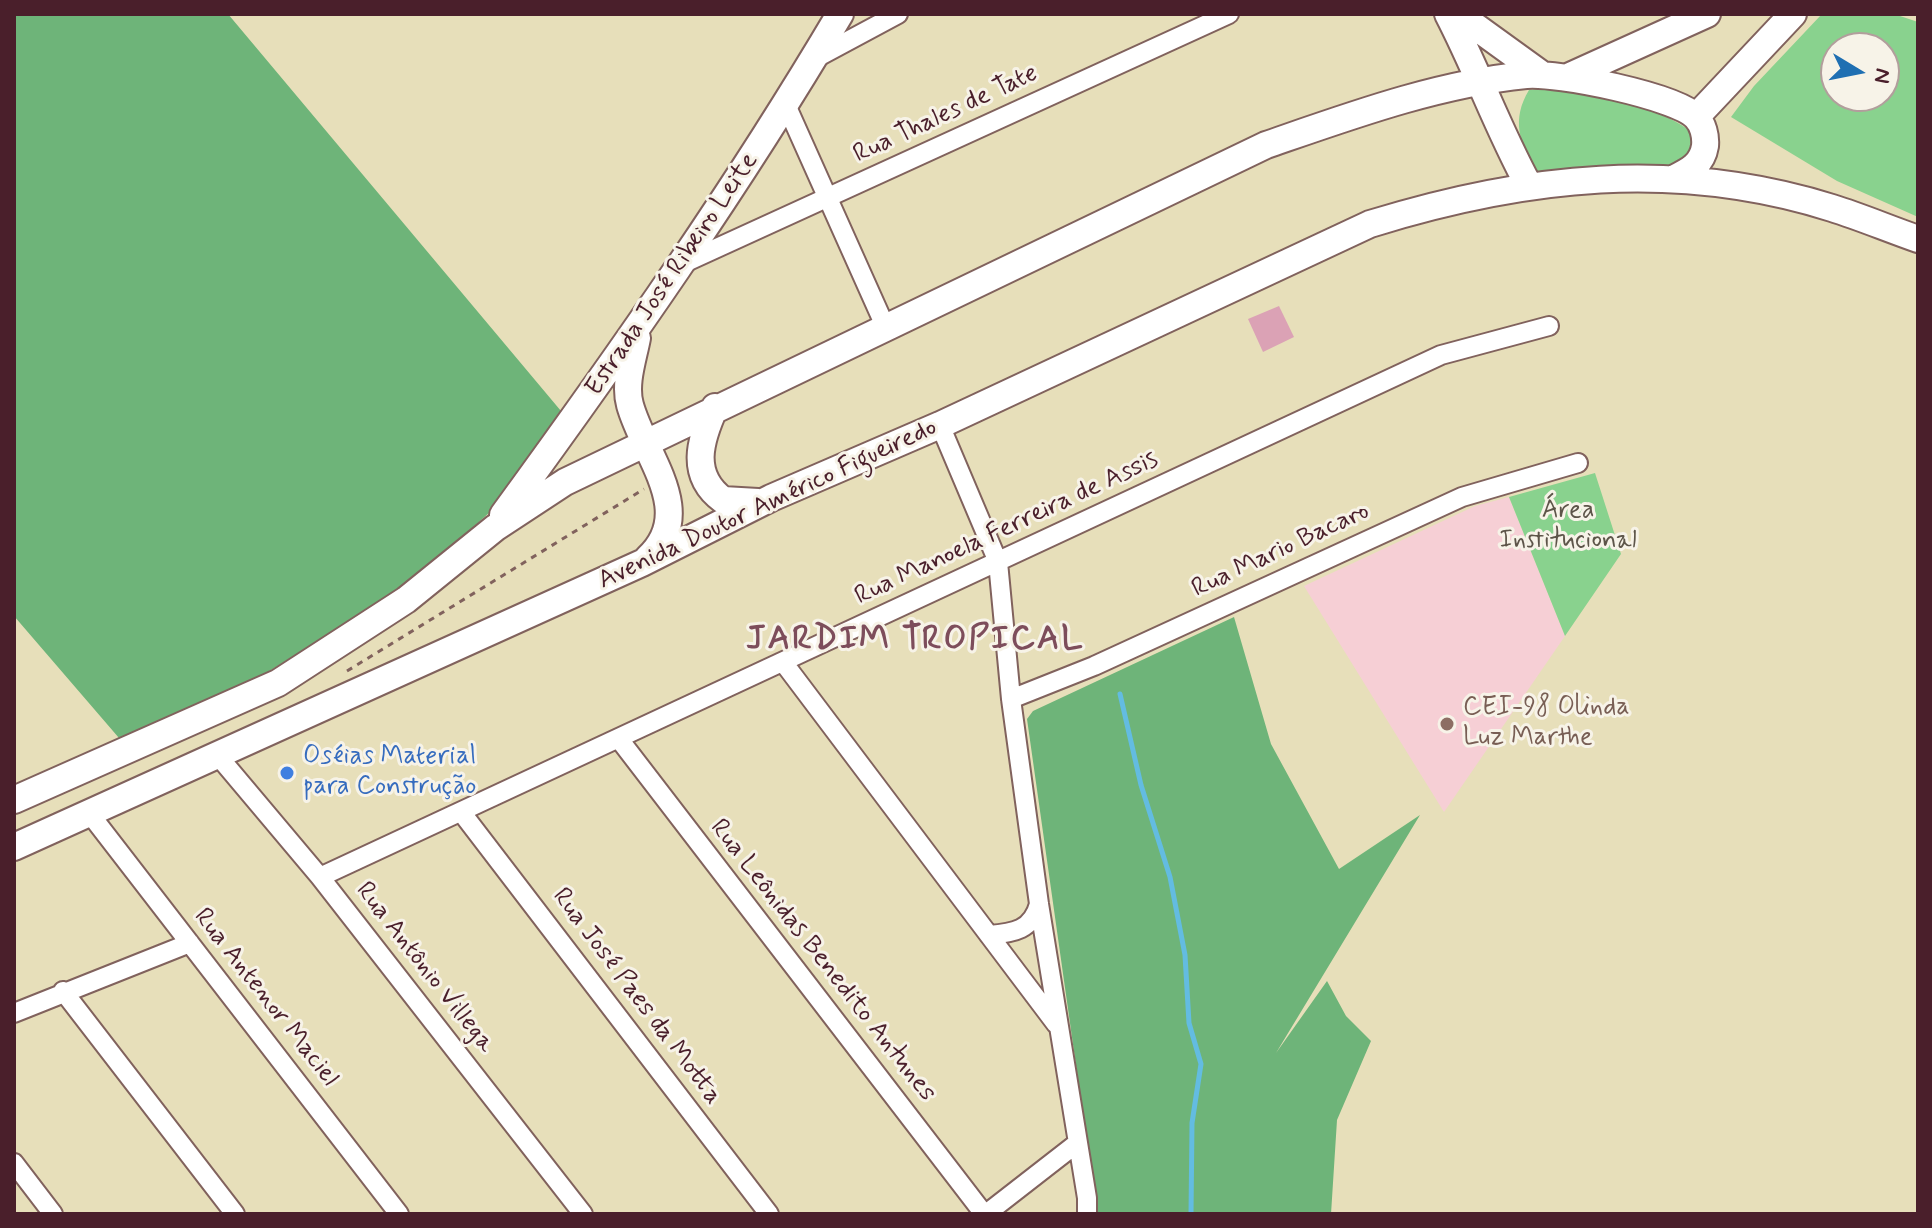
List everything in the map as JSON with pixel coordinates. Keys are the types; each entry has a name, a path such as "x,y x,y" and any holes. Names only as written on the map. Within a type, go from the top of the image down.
{"main road":[{"name":"Estrada José Ribeiro Leite","path":"495,528 684,263 787,107 840,14"},
{"path":"1448,14 1482,80 1500,131 1528,184"},
{"path":"1458,14 1534,74"},
{"path":"1570,76 1707,14"},
{"path":"1696,117 1793,14"},
{"path":"1500,131 1509,95 1534,74"},
{"path":"14,800 278,683 406,600 495,528 565,482 715,407 1266,145 1350,116 1482,80 1534,74 1570,76 1626,91 1696,117 1704,129 1701,160 1694,169 1673,179"},
{"name":"Avenida Doutor Américo Figueiredo","path":"14,847 219,757 642,563 771,498 940,425 1370,224 1430,205 1528,184 1610,178 1673,179 1760,190 1817,204 1918,239"},
{"path":"639,329 628,394 661,477 670,524 663,544 642,563"},
{"path":"715,407 700,450 700,466 709,489 723,500 735,503 752,504 771,498"},
{"path":"602,465 640,474 656,486 668,504"}],"street":[{"path":"814,59 898,14"},
{"name":"Rua Thales de Tate","path":"684,263 1229,14"},
{"path":"787,107 885,326"},
{"name":"Rua Manoela Ferreira de Assis","path":"320,877 1441,355 1549,326"},
{"path":"940,425 998,562 1011,699 1087,1214"},
{"name":"Rua Mario Bacaro","path":"1011,699 1094,666 1462,497 1578,463"},
{"path":"783,662 1059,1028"},
{"name":"Rua Leônidas Benedito Antunes","path":"619,739 985,1214"},
{"name":"Rua Antônio Villega","path":"219,757 320,877 583,1214"},
{"name":"Rua José Paes da Motta","path":"462,813 769,1214"},
{"name":"Rua Antenor Maciel","path":"90,814 399,1214"},
{"path":"989,935 1025,927 1035,918 1039,904"},
{"path":"14,1013 190,943"},
{"path":"63,991 235,1214"},
{"path":"985,1214 1076,1144"},
{"path":"14,1163 53,1214"}],"shaded area":[{"name":"CEI-98 Olinda Luz Marthe","path":"1509,497 1565,636 1444,812 1304,586 1475,506"}],"green space":[{"path":"14,14 228,14 561,411 500,503 411,583 263,675 119,738 14,616"},
{"path":"1894,14 1918,22 1918,217 1837,181 1731,117 1754,86 1821,15"},
{"path":"1553,87 1610,98 1665,116 1698,136 1694,161 1681,167 1607,166 1543,174 1534,170 1522,140 1520,111 1529,90"},
{"name":"Área Institucional","path":"1595,473 1621,554 1565,636 1509,497"},
{"path":"1234,617 1271,744 1339,869 1420,815 1276,1053 1327,981 1346,1016 1371,1041 1337,1120 1331,1214 1097,1214 1027,719 1033,711"}],"building":[{"path":"1279,306 1294,337 1263,352 1248,319"}],"waterway":[{"path":"1120,694 1141,785 1170,877 1185,955 1189,1023 1201,1064 1192,1123 1191,1214"}],"place":[{"name":"CEI-98 Olinda Luz Marthe","path":"1447,724"},
{"name":"Oséias Material para Construção","path":"287,773"}],"district":[{"name":"JARDIM TROPICAL","path":"915,641"}]}
